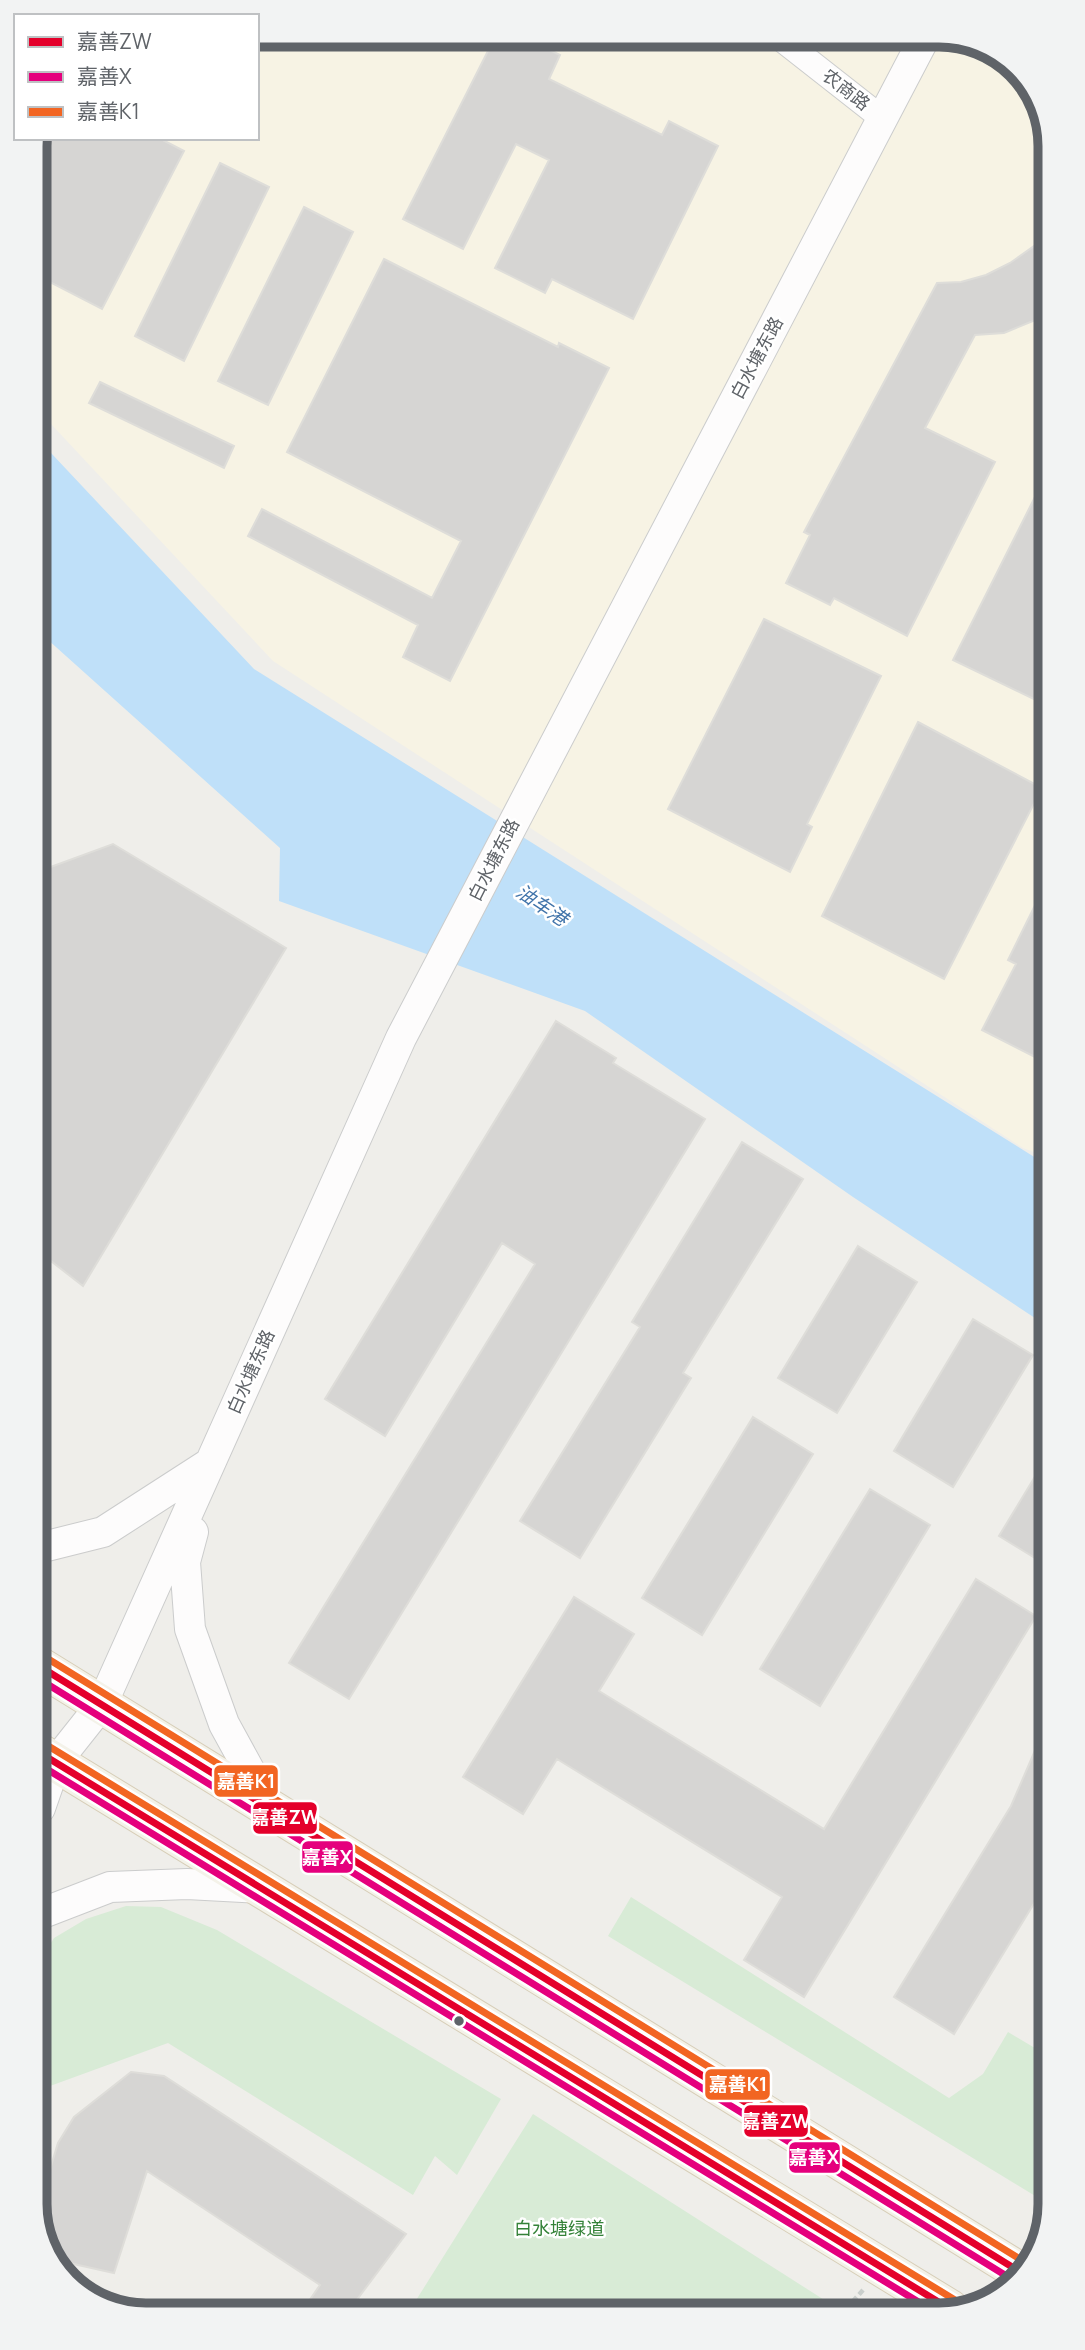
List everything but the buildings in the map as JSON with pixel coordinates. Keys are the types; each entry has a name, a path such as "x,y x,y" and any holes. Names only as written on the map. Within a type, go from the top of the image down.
{"main road":[{"path":"47,1671 1014,2268"},
{"path":"48,1758 940,2303"}],"street":[{"name":"农商路","path":"791,47 883,119"},
{"name":"白水塘东路","path":"48,1758 102,1704 401,1038 920,47"},
{"path":"47,1546 103,1532 210,1463"},
{"path":"210,1463 185,1562 190,1629 224,1724 270,1808"},
{"path":"47,1911 110,1887 187,1884 260,1888"}],"shaded area":[{"path":"259,47 945,47 983,57 1009,76 1017,86 1028,102 1038,146 1038,1154 1023,1148 273,661 47,420 47,140 259,140"}],"green space":[{"path":"631,1897 949,2098 983,2074 1008,2032 1038,2050 1038,2198 608,1936"},
{"path":"126,1906 161,1907 217,1930 501,2099 457,2175 435,2156 413,2195 168,2043 50,2086 47,2095 47,1949 54,1938 86,1919"},
{"name":"白水塘绿道","path":"533,2114 829,2303 414,2303"}],"water":[{"name":"油车港","path":"47,449 254,669 1038,1159 1038,1320 853,1197 585,1011 279,901 280,848 47,639"}],"transit line":[{"name":"嘉善K1","path":"47,1658 1021,2259"},
{"name":"嘉善ZW","path":"47,1671 1014,2268"},
{"name":"嘉善X","path":"47,1684 1006,2276"},
{"name":"嘉善K1","path":"47,1745 955,2300"},
{"name":"嘉善ZW","path":"47,1757 940,2303"},
{"name":"嘉善X","path":"47,1769 920,2303"}]}
